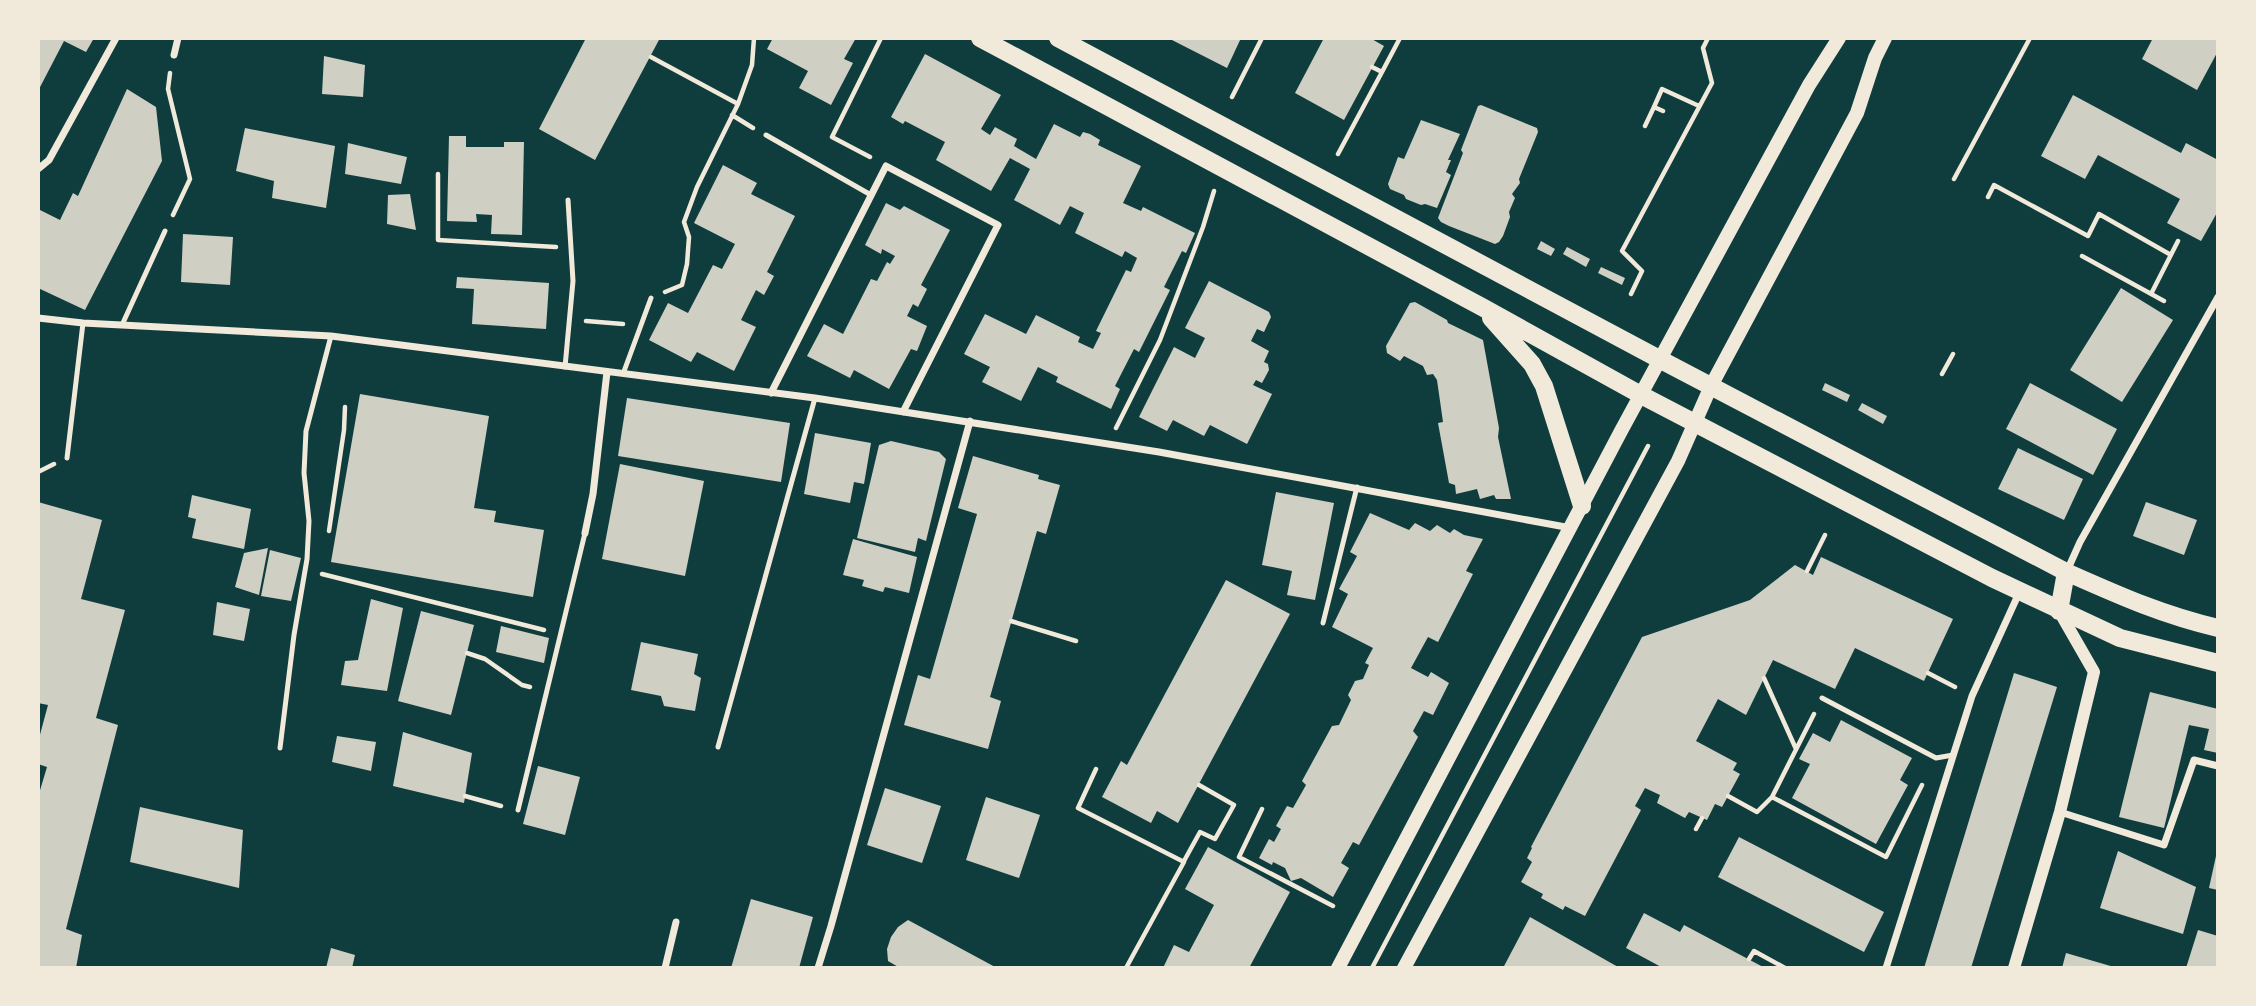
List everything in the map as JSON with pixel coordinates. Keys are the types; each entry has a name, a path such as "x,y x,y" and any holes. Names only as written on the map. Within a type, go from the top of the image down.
{"main road":[{"path":"980,38 1641,395 2059,611 2120,638 2217,663"},
{"path":"1058,38 1500,275 2066,572 2132,602 2173,617 2217,628"},
{"path":"1338,968 1641,395 1809,85 1839,38"},
{"path":"1404,968 1678,461 1711,386 1857,113 1875,58 1885,38"},
{"path":"1482,307 1532,365 1544,386 1582,506"},
{"path":"2059,611 2066,572"}],"street":[{"path":"38,169 49,160 116,38"},
{"path":"174,55 178,38"},
{"path":"771,393 886,166 998,225 903,412"},
{"path":"2066,572 2217,297"},
{"path":"38,318 83,323 331,336 815,398 1108,443 1357,486 1571,527"},
{"path":"585,533 593,494 607,372"},
{"path":"818,968 970,421"},
{"path":"1886,968 1972,696 2020,591"},
{"path":"2014,968 2060,812 2094,671 2059,611"},
{"path":"2060,812 2164,845 2194,760 2217,766"},
{"path":"665,968 676,922"}],"lane":[{"path":"766,135 871,195"},
{"path":"565,366 573,281 568,200"},
{"path":"122,325 165,230"},
{"path":"623,374 651,298"},
{"path":"67,458 83,323"},
{"path":"281,748 294,635 307,559 309,521 304,473 306,431 331,336"},
{"path":"718,747 815,398"},
{"path":"1323,623 1357,486"},
{"path":"518,810 585,533"},
{"path":"1822,698 1936,758 1953,755"}],"path":[{"path":"651,298 682,285 689,237 684,222 697,187 738,104 752,65 754,38"},
{"path":"881,38 832,136 886,166"},
{"path":"1232,97 1262,38"},
{"path":"1338,154 1400,38"},
{"path":"1631,294 1642,271 1622,251 1712,83 1703,48 1708,38"},
{"path":"1954,179 2030,38"},
{"path":"165,230 190,179 168,89 174,55"},
{"path":"651,57 738,104"},
{"path":"1372,66 1382,72"},
{"path":"1645,126 1662,89 1699,106"},
{"path":"1654,107 1663,111"},
{"path":"438,174 438,240 570,248"},
{"path":"1108,443 1160,340 1217,183"},
{"path":"1988,197 1994,184 2088,236 2099,214 2171,256"},
{"path":"2151,294 2178,241"},
{"path":"2082,256 2164,301"},
{"path":"569,320 642,325"},
{"path":"1942,374 1953,354"},
{"path":"329,534 345,407"},
{"path":"1372,968 1648,446"},
{"path":"1807,571 1825,535"},
{"path":"324,561 322,575 562,635"},
{"path":"1011,621 1076,641"},
{"path":"467,653 485,659 522,685 548,690"},
{"path":"1928,673 1972,696"},
{"path":"1765,678 1796,749"},
{"path":"1728,796 1757,813 1772,797 1822,698"},
{"path":"1772,797 1886,857 1936,758"},
{"path":"1096,769 1078,808 1184,862"},
{"path":"1126,968 1200,832 1215,839 1234,805 1199,785"},
{"path":"465,796 518,810"},
{"path":"1262,809 1239,857 1333,906"},
{"path":"1696,829 1702,818"},
{"path":"1749,959 1754,951 1785,968"}],"building":[{"path":"38,38 94,38 86,52 64,41 38,91"},
{"path":"586,38 660,38 595,160 539,129"},
{"path":"773,38 856,38 844,59 853,63 831,105 799,88 808,71 767,49"},
{"path":"1168,38 1241,38 1227,68"},
{"path":"1324,38 1370,38 1384,46 1344,120 1295,93"},
{"path":"2153,38 2218,38 2218,51 2197,90 2142,59"},
{"path":"925,54 1001,95 981,129 990,135 995,127 1017,139 1014,146 1036,159 1054,124 1080,137 1083,132 1090,134 1100,140 1098,145 1141,166 1123,203 1141,211 1143,207 1195,233 1186,253 1182,251 1164,287 1170,290 1139,352 1134,349 1115,386 1120,389 1111,409 1056,382 1058,377 1038,367 1021,401 982,382 990,367 964,354 985,314 1026,334 1036,315 1080,337 1078,342 1093,349 1101,333 1096,331 1126,270 1131,272 1137,258 1125,251 1122,257 1075,233 1084,213 1070,206 1060,225 1014,200 1030,169 1010,158 991,191 936,160 945,142 905,121 903,124 891,117"},
{"path":"324,56 365,65 363,97 322,94"},
{"path":"127,89 156,107 162,161 85,310 38,288 38,209 60,220 73,193 78,196"},
{"path":"2073,95 2181,153 2186,143 2218,160 2218,211 2201,241 2167,223 2180,199 2098,155 2085,179 2041,156"},
{"path":"1478,106 1537,128 1538,132 1519,179 1520,183 1512,194 1515,198 1503,236 1495,244 1449,226 1438,218 1463,153 1461,150"},
{"path":"1421,120 1460,134 1448,160 1451,160 1446,172 1451,175 1437,208 1406,199 1404,195 1390,189 1388,184 1398,157 1404,159"},
{"path":"245,128 335,146 326,208 272,198 274,181 236,171"},
{"path":"449,136 466,136 466,147 504,147 504,142 524,142 522,235 491,234 492,215 476,214 477,222 447,221"},
{"path":"348,143 407,157 401,184 345,174"},
{"path":"723,165 757,183 751,194 795,216 767,272 774,276 764,295 756,290 741,320 756,327 734,371 697,352 691,362 649,340 668,303 688,313 713,265 722,269 735,244 694,223"},
{"path":"410,194 416,230 387,224 388,195"},
{"path":"886,203 900,210 904,206 950,230 921,285 927,289 918,307 913,304 907,316 927,326 917,351 911,349 889,389 854,370 850,378 807,356 824,324 843,334 871,279 877,281 887,262 890,264 895,256 882,249 881,254 865,245"},
{"path":"183,234 233,237 230,285 181,282"},
{"path":"1541,241 1555,249 1551,256 1537,249"},
{"path":"1567,247 1590,259 1586,267 1563,254"},
{"path":"1601,267 1625,278 1622,285 1598,273"},
{"path":"457,277 549,283 546,329 472,324 474,289 456,288"},
{"path":"1209,281 1269,312 1271,317 1264,332 1257,329 1251,341 1269,351 1264,362 1268,364 1269,370 1262,383 1256,380 1253,385 1272,394 1247,444 1210,425 1204,436 1173,420 1167,431 1139,417 1174,347 1195,358 1205,338 1185,328"},
{"path":"2121,288 2173,320 2122,402 2070,370"},
{"path":"1415,302 1448,323 1483,340 1511,499 1496,499 1494,495 1480,499 1477,489 1456,494 1455,485 1449,483 1438,423 1443,422 1437,380 1433,374 1427,375 1423,366 1404,356 1400,361 1387,353 1386,346 1410,303"},
{"path":"1825,383 1850,395 1847,402 1822,390"},
{"path":"2030,383 2117,429 2093,475 2006,429"},
{"path":"360,394 489,416 474,508 496,511 494,522 544,530 533,597 331,562"},
{"path":"627,398 790,423 781,482 618,456"},
{"path":"1862,403 1887,416 1883,424 1858,410"},
{"path":"815,433 871,443 864,484 854,482 850,503 804,494"},
{"path":"891,441 939,452 946,459 926,541 918,538 915,552 857,538 879,445"},
{"path":"2018,448 2083,479 2064,520 1998,489"},
{"path":"973,456 1039,475 1038,479 1060,485 1046,534 1037,531 990,697 1001,701 988,749 904,725 918,675 930,679 977,514 958,508"},
{"path":"620,464 704,481 685,576 602,559"},
{"path":"1276,492 1334,503 1315,600 1287,595 1292,571 1262,565"},
{"path":"192,495 251,509 244,549 192,538 196,519 188,517"},
{"path":"38,502 102,520 81,599 125,610 96,718 118,725 66,929 82,935 76,968 38,968 38,797 47,767 38,764 38,742 48,705 38,703"},
{"path":"2146,502 2197,520 2184,555 2133,536"},
{"path":"1370,513 1409,530 1415,523 1430,531 1437,525 1450,533 1454,529 1464,535 1483,539 1466,571 1473,574 1438,642 1428,637 1411,668 1428,677 1431,672 1449,683 1433,715 1424,711 1413,731 1418,737 1359,845 1353,842 1341,863 1349,868 1333,897 1301,878 1291,881 1285,868 1259,858 1269,839 1274,842 1281,829 1276,826 1287,806 1293,808 1306,785 1302,781 1332,726 1339,725 1351,700 1348,695 1355,681 1363,679 1369,665 1365,663 1373,648 1332,627 1348,594 1339,589 1357,556 1350,552"},
{"path":"853,539 917,557 909,593 885,587 883,592 862,586 864,580 843,575"},
{"path":"268,548 259,595 235,587 244,553"},
{"path":"270,550 301,558 291,601 261,596"},
{"path":"1821,557 1953,619 1924,681 1855,648 1835,689 1773,660 1746,715 1718,699 1696,741 1737,763 1733,770 1740,774 1722,807 1715,804 1707,820 1689,812 1685,818 1657,803 1660,795 1645,788 1635,806 1641,810 1585,916 1565,906 1563,910 1541,898 1543,894 1521,882 1532,862 1527,858 1531,847 1642,637 1750,600 1795,565 1813,575"},
{"path":"1226,580 1290,614 1178,823 1157,811 1151,823 1102,797 1121,761 1127,765"},
{"path":"371,599 403,608 387,691 341,685 345,661 358,660"},
{"path":"217,602 250,609 244,641 213,635"},
{"path":"421,611 474,625 451,715 398,701"},
{"path":"501,626 549,638 544,663 496,652"},
{"path":"641,642 698,654 694,674 701,678 695,711 664,706 661,696 631,690"},
{"path":"2014,673 2057,687 1971,968 1924,968"},
{"path":"2150,692 2218,709 2218,753 2204,750 2209,729 2189,725 2164,828 2119,817"},
{"path":"1841,720 1912,758 1900,780 1908,785 1876,844 1792,798 1810,764 1799,759 1813,733 1830,742"},
{"path":"403,732 472,753 464,803 393,786"},
{"path":"337,736 376,742 371,771 332,762"},
{"path":"538,766 580,777 565,835 523,824"},
{"path":"885,788 941,806 922,863 867,845"},
{"path":"986,797 1040,815 1019,878 966,860"},
{"path":"140,807 243,830 239,888 130,862"},
{"path":"1739,837 1884,912 1864,952 1718,877"},
{"path":"1208,847 1290,892 1249,968 1163,968 1174,945 1189,952 1214,905 1185,889"},
{"path":"2118,851 2196,887 2183,934 2100,908"},
{"path":"2218,856 2218,890 2209,888"},
{"path":"751,899 813,917 799,968 731,968"},
{"path":"1644,913 1680,932 1684,925 1765,968 1663,968 1626,948"},
{"path":"1530,917 1611,963 1620,968 1503,968"},
{"path":"908,920 997,968 900,968 888,961 887,949 898,927"},
{"path":"2198,930 2218,936 2218,968 2186,968"},
{"path":"331,948 355,955 352,968 326,968"},
{"path":"2066,953 2114,967 2114,968 2062,968"}]}
